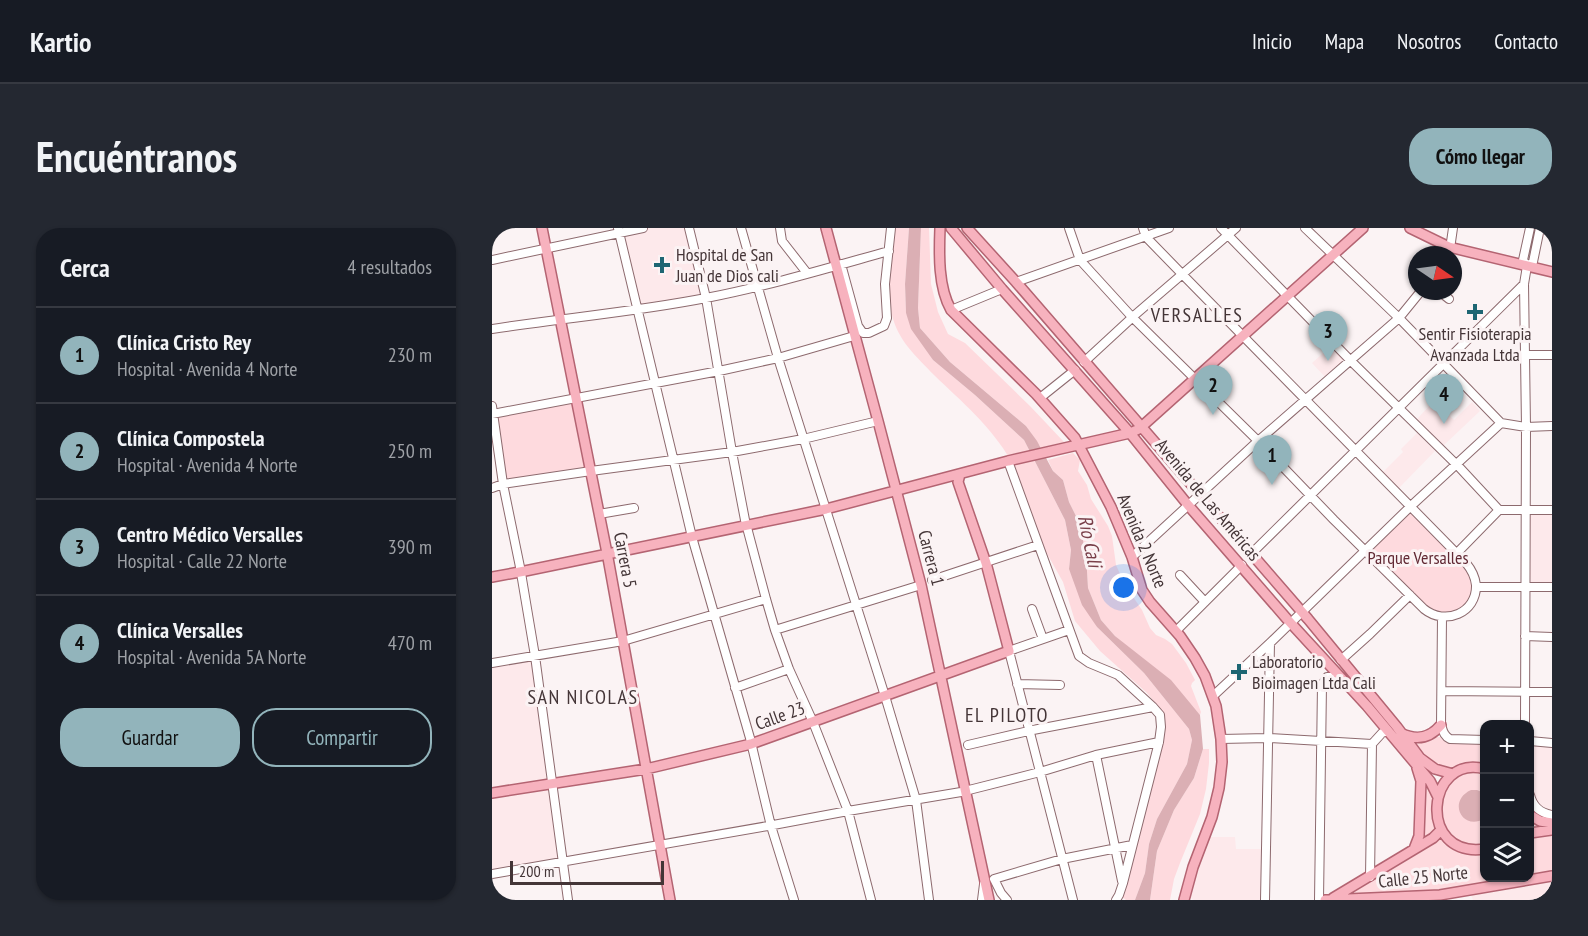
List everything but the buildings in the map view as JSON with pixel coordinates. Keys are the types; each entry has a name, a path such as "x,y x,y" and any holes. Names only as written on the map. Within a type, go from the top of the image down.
{"main road":[{"name":"Carrera 5","path":"542,228 607,554 670,900"},
{"name":"Carrera 1","path":"826,228 838,265 854,336 921,585 966,791 989,881 988,900"},
{"name":"Avenida de Las Américas","path":"967,228 1301,612 1420,758 1435,769 1453,774"},
{"path":"492,577 825,509 955,478 1008,461 1130,434 1363,228"},
{"path":"1410,228 1439,246"},
{"name":"Avenida de Las Américas","path":"945,229 1075,370 1188,505 1416,763 1430,781 1438,797"},
{"name":"Avenida 2 Norte","path":"945,229 941,273 944,295 951,310 1040,398 1075,438 1111,507 1132,557 1142,590 1195,658 1213,696 1218,715 1222,762 1216,802 1205,837 1192,867 1185,899"},
{"path":"1462,255 1526,270 1552,272"},
{"path":"955,478 986,563 1009,651"},
{"name":"Calle 23","path":"492,793 646,769 751,744 1009,651"},
{"path":"1401,733 1410,737 1424,737 1431,734 1441,724"},
{"path":"1414,850 1419,836 1421,781 1416,763"},
{"path":"1480,769 1460,770 1453,774 1441,788 1436,815 1441,830 1456,845 1465,849 1480,850"},
{"path":"1534,817 1552,823"},
{"name":"Calle 25 Norte","path":"1331,900 1433,838 1441,830"},
{"path":"1534,832 1552,830"},
{"name":"Calle 25 Norte","path":"1325,900 1440,895 1552,876"}],"street":[{"path":"492,260 546,249 618,230 643,228"},
{"path":"689,228 706,298 746,525 766,599 789,669 813,722 848,811 871,900"},
{"path":"741,228 778,358 916,800 929,900"},
{"path":"780,228 782,241 807,273"},
{"path":"492,329 637,310 758,287 889,251 891,228"},
{"path":"1069,228 1080,260 1132,317 1410,596 1429,613 1442,617 1456,615 1468,606 1476,587 1472,572 1458,552 1146,237 1143,228"},
{"path":"1016,282 1169,228"},
{"path":"1221,228 1499,510"},
{"path":"1084,362 1132,317 1236,228"},
{"path":"1305,228 1501,423 1526,427 1552,426"},
{"path":"1448,246 1453,228"},
{"path":"1525,720 1524,284 1526,270 1523,260 1530,228"},
{"path":"1526,270 1533,262 1540,228"},
{"path":"618,230 692,537 751,744 771,826 794,900"},
{"name":"Carrera 1","path":"838,265 858,326 863,333 869,333 884,326 887,318 885,284 889,251"},
{"path":"1251,554 1524,284"},
{"path":"951,310 1002,289"},
{"path":"1132,557 1258,441 1351,361 1398,318 1413,300"},
{"path":"568,900 535,656 492,411 575,399 719,372 854,336"},
{"path":"1525,355 1552,355"},
{"path":"1040,398 1075,370"},
{"path":"492,488 503,484 732,452 803,439 878,421"},
{"path":"1213,696 1501,423"},
{"path":"1008,461 1079,656 1089,663 1118,675 1160,715 1159,742 1123,883 1116,900"},
{"path":"599,514 634,508"},
{"path":"1458,552 1499,510 1552,510"},
{"path":"932,580 1038,545"},
{"path":"1176,631 1242,565"},
{"path":"1180,575 1205,602"},
{"path":"775,630 921,585"},
{"path":"1476,587 1552,587"},
{"path":"1341,660 1410,596"},
{"path":"492,663 623,641 766,599"},
{"path":"1032,609 1043,639"},
{"path":"1442,617 1441,724 1446,737 1480,740"},
{"name":"Calle 23","path":"1009,651 1069,630"},
{"path":"1525,636 1552,637"},
{"path":"1265,900 1270,643"},
{"path":"1009,651 1073,900"},
{"path":"735,688 789,669"},
{"path":"1319,900 1323,682 1327,677 1344,681"},
{"path":"1017,684 1060,685"},
{"path":"1442,692 1552,692"},
{"path":"968,745 1153,707"},
{"path":"1370,877 1372,744 1388,731"},
{"path":"1221,739 1268,738 1372,744"},
{"path":"1534,741 1552,743"},
{"path":"492,874 966,791 1096,755 1159,742"},
{"path":"1096,755 1123,883"},
{"path":"1534,804 1537,809 1552,815"},
{"path":"982,900 989,881 1062,860 1132,845"},
{"name":"Carrera 1","path":"989,881 1004,897"}],"shaded area":[{"name":"Hospital de San Juan de Dios cali","path":"643,228 689,228 706,298 637,310 619,233"},
{"path":"909,228 921,228 918,308 920,328 950,362 1026,426 1037,441 1053,471 1063,480 1069,502 1079,522 1086,554 1088,588 1101,620 1115,636 1171,680 1200,715 1203,749 1194,778 1174,810 1157,851 1150,900 1135,900 1145,873 1149,844 1157,819 1187,764 1192,740 1189,729 1144,673 1097,627 1082,605 1069,569 1071,550 1065,520 1024,440 933,360 911,329 906,313 905,284"},
{"path":"1331,346 1344,360 1325,377 1312,363"},
{"path":"1472,402 1480,411 1443,446 1417,419 1432,403 1443,414 1446,412 1454,420"},
{"path":"1417,433 1435,451 1399,488 1383,472 1403,452 1401,449"},
{"path":"1524,510 1552,510 1552,587 1525,587"},
{"path":"535,656 563,861 492,874 492,663"},
{"path":"1534,741 1552,743 1552,815 1544,813 1534,801"},
{"path":"1471,790 1480,791 1480,820 1469,821 1460,813 1460,801"},
{"path":"1210,837 1235,837 1236,849 1266,849 1265,900 1193,900 1191,898 1189,895 1196,868"},
{"path":"1552,876 1552,900 1473,900 1469,890 1516,882 1534,882 1534,879"}],"green space":[{"path":"895,228 909,228 905,284 906,313 933,360 1024,440 1065,520 1071,550 1069,569 1097,627 1144,673 1189,729 1192,740 1187,764 1157,819 1149,844 1145,873 1135,900 1126,900 1122,897 1162,742 1165,724 1162,713 1147,693 1100,651 1075,621 1063,582 1041,543 1011,461 995,437 903,341 895,324 890,304 890,272"},
{"path":"921,228 929,228 931,284 938,312 948,334 965,343 1064,442 1041,448 1026,426 950,362 920,328 918,308"},
{"path":"575,399 591,471 503,484 493,414"},
{"path":"1073,453 1080,460 1078,471 1112,536 1116,565 1125,585 1142,610 1150,628 1156,635 1172,644 1186,663 1195,680 1191,686 1201,712 1200,715 1183,696 1115,636 1101,620 1088,588 1086,554 1079,522 1069,502 1063,480 1053,471 1048,460"},
{"name":"Parque Versalles","path":"1411,506 1472,572 1475,594 1462,611 1434,615 1365,551"},
{"path":"1410,737 1480,740 1480,882 1517,882 1440,895 1331,899 1414,850 1419,836 1416,763 1438,796 1453,775 1429,765"},
{"path":"1203,749 1209,749 1206,789 1200,814 1174,879 1170,900 1150,900 1157,851 1174,810 1194,778"},
{"path":"1534,819 1544,829 1552,830 1552,876 1534,879"}],"place":[{"name":"Hospital de San Juan de Dios cali","path":"662,265"},
{"name":"Sentir Fisioterapia Avanzada Ltda","path":"1475,312"},
{"name":"Centro Médico Versalles","path":"1328,361"},
{"name":"Clínica Compostela","path":"1213,415"},
{"name":"Clínica Versalles","path":"1444,424"},
{"name":"Clínica Cristo Rey","path":"1272,485"},
{"name":"Laboratorio Bioimagen Ltda Cali","path":"1239,672"}],"district":[{"name":"VERSALLES","path":"1197,315"},
{"name":"SAN NICOLAS","path":"583,697"},
{"name":"EL PILOTO","path":"1007,715"}],"water label":[{"name":"Río Cali","path":"1090,541"}]}
